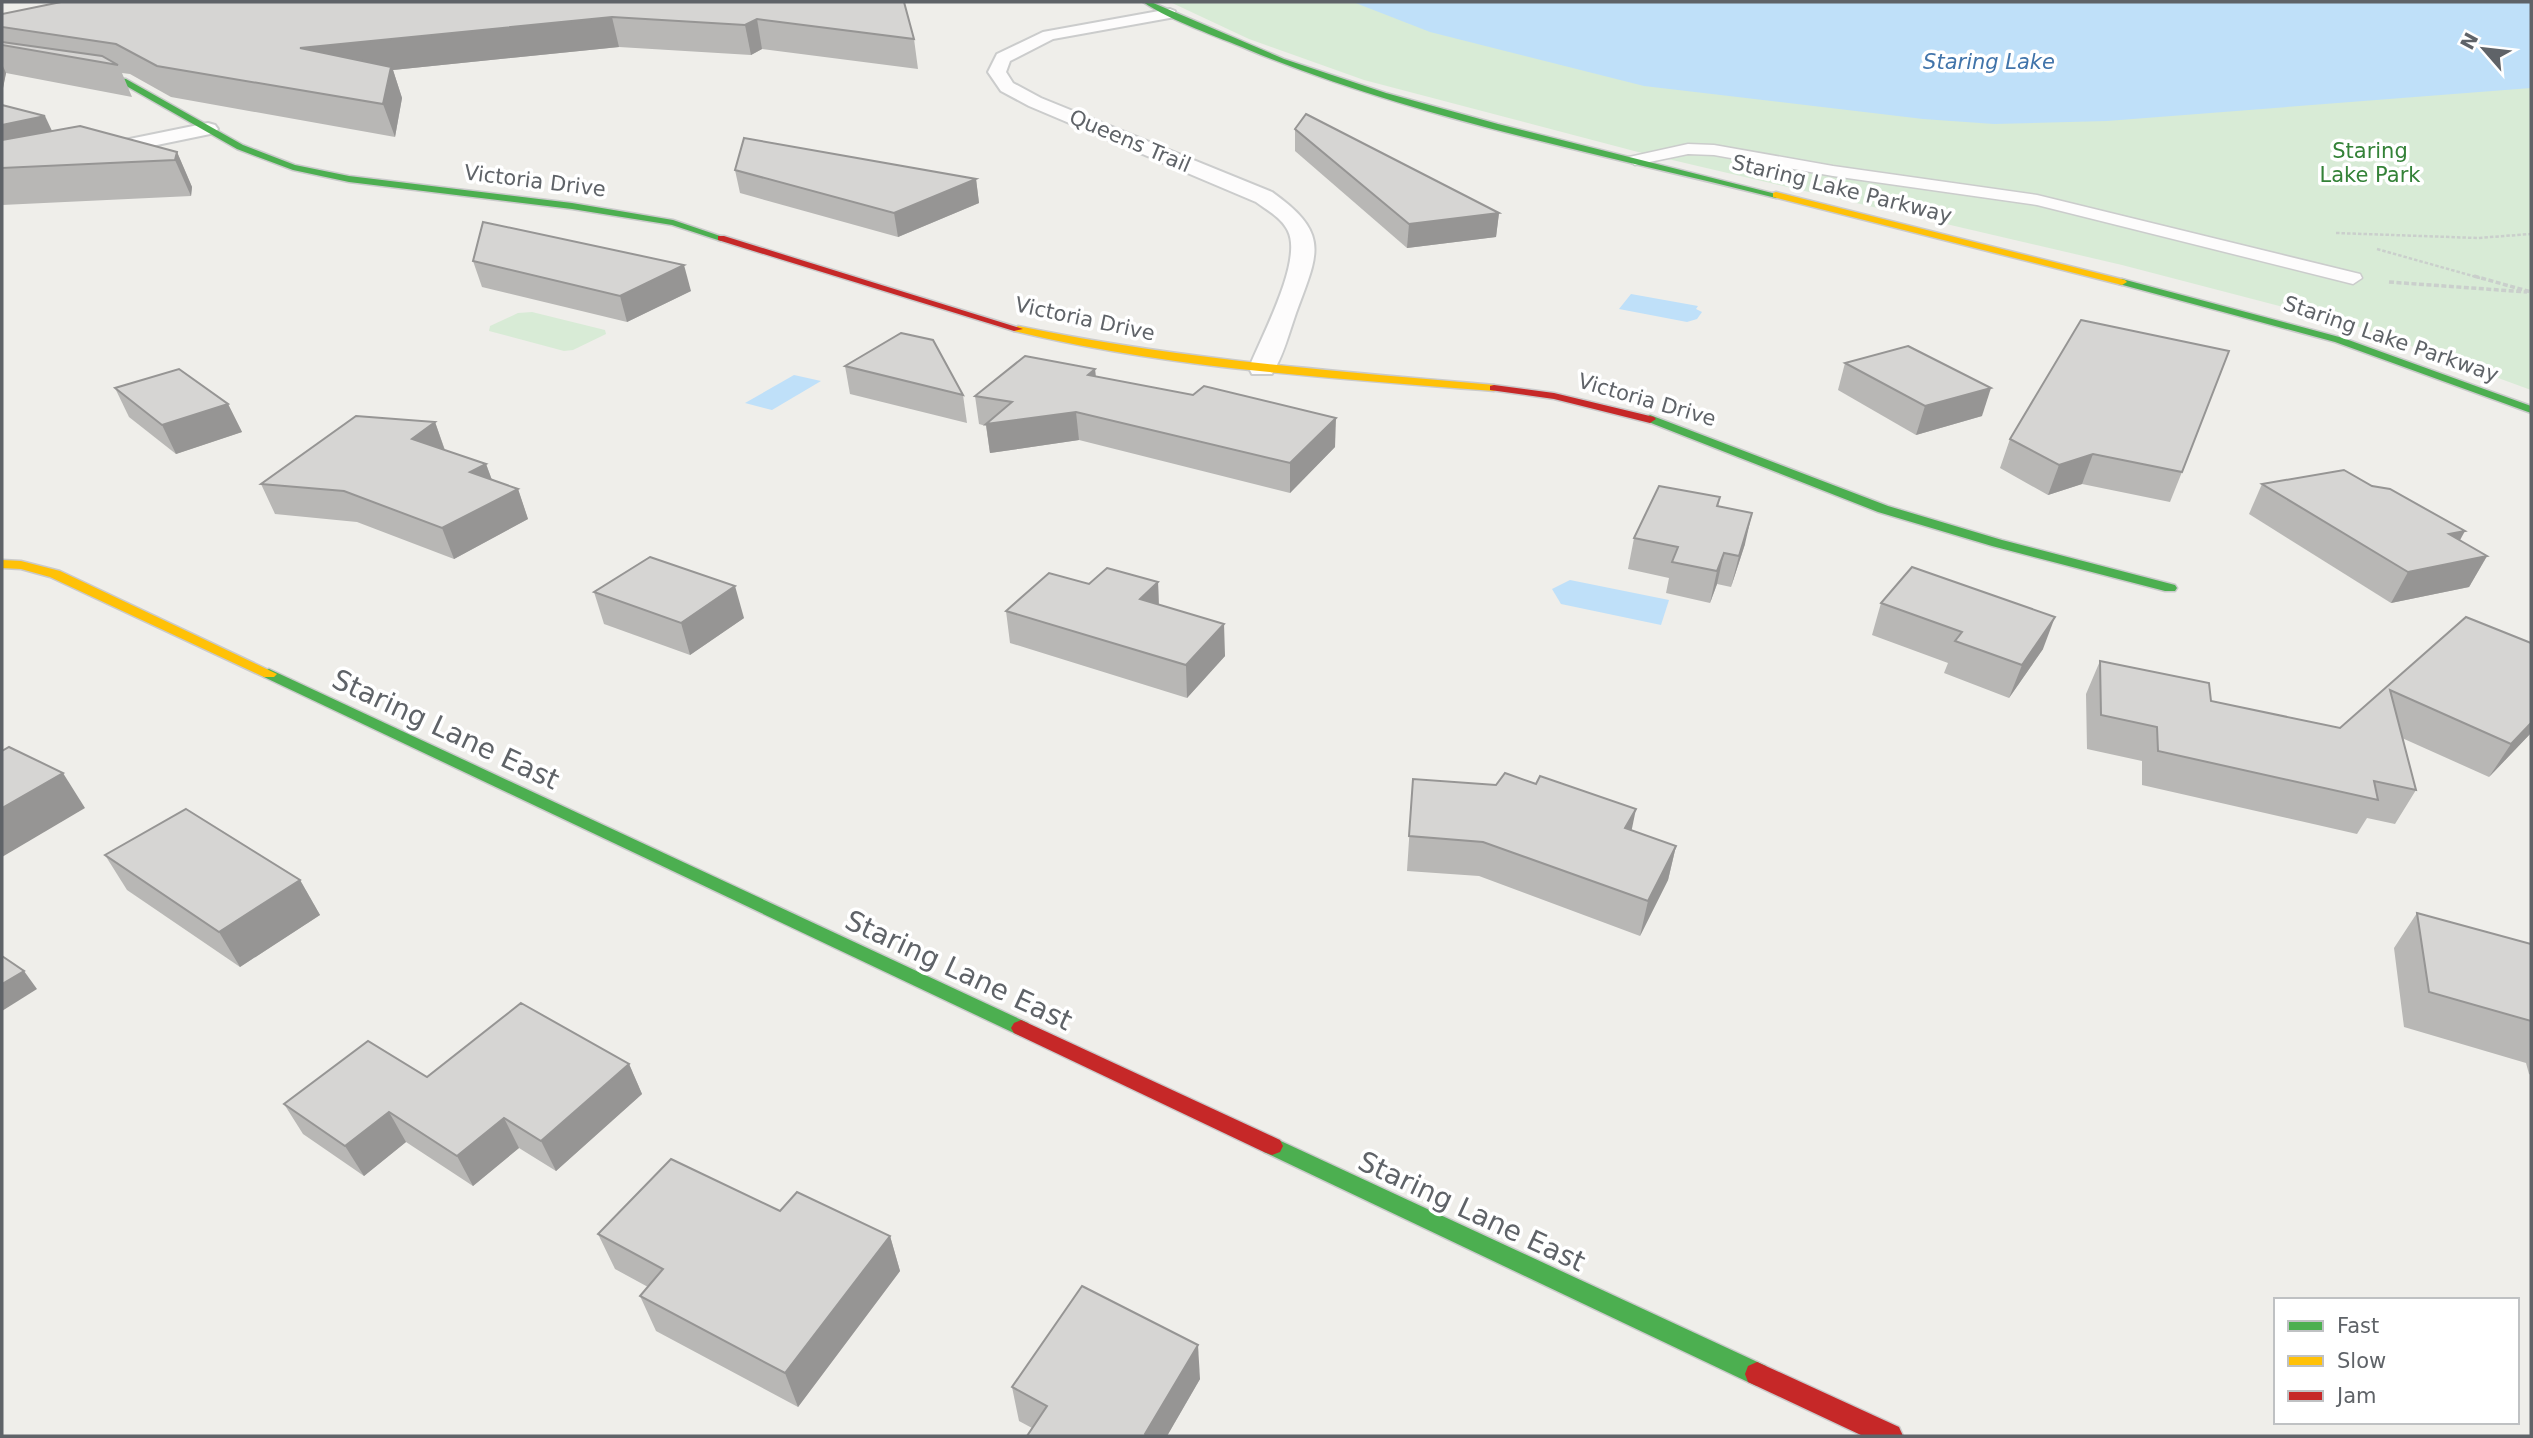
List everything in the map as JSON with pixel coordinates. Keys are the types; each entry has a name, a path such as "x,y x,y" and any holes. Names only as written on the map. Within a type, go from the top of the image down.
{"street":[{"name":"Staring Lake Parkway","path":"1146,2 1249,48 1390,96 2239,311 2339,340 2531,410"},
{"name":"Queens Trail","path":"1170,14 1049,35 1003,58 997,72 1007,87 1035,102 1264,197 1286,212 1297,225 1306,244 1304,260 1262,368"},
{"name":"Victoria Drive","path":"2,62 123,81 262,158 293,167 349,179 584,208 673,223 1019,329 1113,348 1262,368 1481,386 1554,396 1616,409 1703,436 1883,509 1997,543 2170,588"},
{"path":"2,171 208,129"},
{"name":"Staring Lane East","path":"2,564 21,565 67,580 1890,1436"}],"lane":[{"path":"1635,160 1688,149 1714,150 1833,171 2037,200 2353,278"}],"path":[{"path":"2377,248 2531,292"},
{"path":"2353,278 2507,293 2531,292"}],"green space":[{"name":"Staring Lake Park","path":"1170,2 2531,2 2531,390 2356,326 2122,265 1638,152 1364,80 1249,39"},
{"path":"532,312 605,330 606,334 573,350 564,351 489,331 490,326 518,313"}],"water":[{"name":"Staring Lake","path":"1353,2 2531,2 2531,88 2107,121 1994,124 1923,119 1644,86 1430,32"},
{"path":"1631,294 1698,306 1696,309 1702,312 1697,319 1687,322 1619,309"},
{"path":"794,375 821,381 772,410 745,403"},
{"path":"1570,580 1669,600 1661,625 1561,604 1552,589"}],"building":[{"path":"61,2 904,2 914,39 757,19 745,25 612,17 300,48 391,67 383,104 157,66 116,44 2,27 2,14"},
{"path":"2,42 102,56 118,65 2,45"},
{"path":"2,105 45,116 2,125"},
{"path":"1306,114 1499,213 1409,224 1295,129"},
{"path":"80,126 177,152 175,160 2,168 2,140"},
{"path":"744,138 976,179 894,213 735,170"},
{"path":"483,222 684,265 620,296 473,261"},
{"path":"2081,320 2229,351 2182,472 2093,454 2059,465 2010,439"},
{"path":"901,333 933,340 963,395 845,366"},
{"path":"1908,346 1991,388 1925,406 1845,363"},
{"path":"1025,356 1095,369 1088,375 1193,395 1204,386 1336,418 1290,463 1076,412 986,424 1012,402 975,396"},
{"path":"179,369 228,404 162,425 115,388"},
{"path":"356,416 435,422 412,439 486,464 470,472 518,489 442,528 344,491 261,484"},
{"path":"2344,470 2372,486 2390,489 2465,531 2449,534 2487,556 2408,572 2262,484"},
{"path":"1659,486 1720,497 1717,506 1752,513 1739,556 1724,553 1717,571 1672,562 1678,547 1634,538"},
{"path":"650,557 735,586 681,623 594,592"},
{"path":"1912,567 2055,617 2022,665 1955,641 1962,632 1881,603"},
{"path":"1107,568 1158,582 1140,599 1224,624 1186,665 1006,611 1049,573 1089,584"},
{"path":"2466,617 2531,643 2531,723 2511,744 2390,690 2416,790 2374,781 2378,800 2158,751 2157,727 2101,715 2100,661 2209,683 2211,701 2340,728"},
{"path":"9,747 63,773 2,808 2,751"},
{"path":"1505,773 1536,784 1540,776 1636,809 1625,828 1676,846 1648,901 1483,842 1409,836 1413,779 1496,785"},
{"path":"186,809 300,880 219,932 105,855"},
{"path":"2417,913 2531,944 2531,1021 2429,992"},
{"path":"2,956 24,971 2,984"},
{"path":"521,1003 629,1064 541,1141 504,1118 457,1156 389,1112 345,1146 284,1104 368,1041 427,1077"},
{"path":"671,1159 780,1211 797,1192 890,1236 785,1373 640,1296 663,1269 598,1234"},
{"path":"1082,1286 1198,1345 1145,1434 1148,1436 1027,1436 1047,1406 1012,1387"}],"traffic: fast":[{"path":"1146,2 1282,60 1383,94 1551,140 1776,195"},
{"path":"2,62 123,81 240,147 293,167 349,179 572,206 673,223 721,238"},
{"path":"2122,282 2339,340 2531,410"},
{"path":"1650,419 1883,509 1997,543 2170,588"},
{"path":"269,674 1021,1028"},
{"path":"1272,1146 1757,1374"}],"traffic: slow":[{"path":"1776,195 2122,282"},
{"path":"1018,329 1088,344 1262,368 1494,388"},
{"path":"2,564 21,565 55,574 269,674"}],"traffic: jam":[{"path":"721,238 1018,329"},
{"path":"1494,388 1554,396 1650,419"},
{"path":"1021,1028 1272,1146"},
{"path":"1757,1374 1890,1436"}]}
